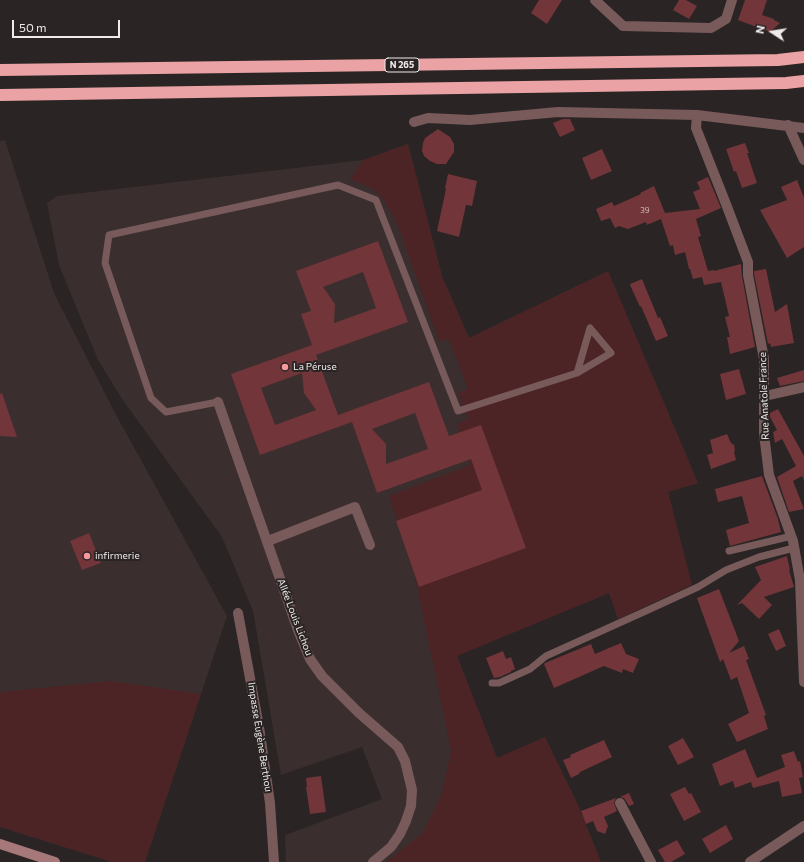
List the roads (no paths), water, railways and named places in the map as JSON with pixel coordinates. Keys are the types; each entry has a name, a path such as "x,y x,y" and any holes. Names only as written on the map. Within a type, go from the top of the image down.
{"highway":[{"name":"N 265","path":"0,70 778,60 804,57"},
{"path":"0,95 778,84 804,81"}],"main road":[{"path":"0,844 55,862"}],"street":[{"path":"595,0 623,26 712,28 726,20 732,0"},
{"path":"414,122 428,118 470,120 558,112 697,115 804,128"},
{"name":"Rue Anatole France","path":"697,115 696,128 748,262 748,275 764,359 764,434 769,475 792,536 800,580 804,682"},
{"path":"788,125 804,160"},
{"path":"765,396 804,387"},
{"name":"Allée Louis Lichou","path":"218,402 298,630 310,659 322,676 349,703 398,747 405,761 412,790 411,806 400,834 391,847 373,862"},
{"path":"268,541 355,507 370,545"},
{"name":"Impasse Eugène Berthou","path":"238,613 259,727 270,803 274,862"},
{"path":"620,803 651,862"},
{"path":"750,862 804,826"}],"lane":[{"path":"218,402 166,412 151,398 105,263 109,235 338,184 376,200 458,411 576,373 611,354 590,328 576,373"},
{"path":"729,551 792,536"},
{"path":"492,683 499,683 530,668 546,656 698,587 726,570 759,557 794,548"}],"place":[{"name":"La Péruse","path":"285,367"},
{"name":"infirmerie","path":"87,556"}]}
